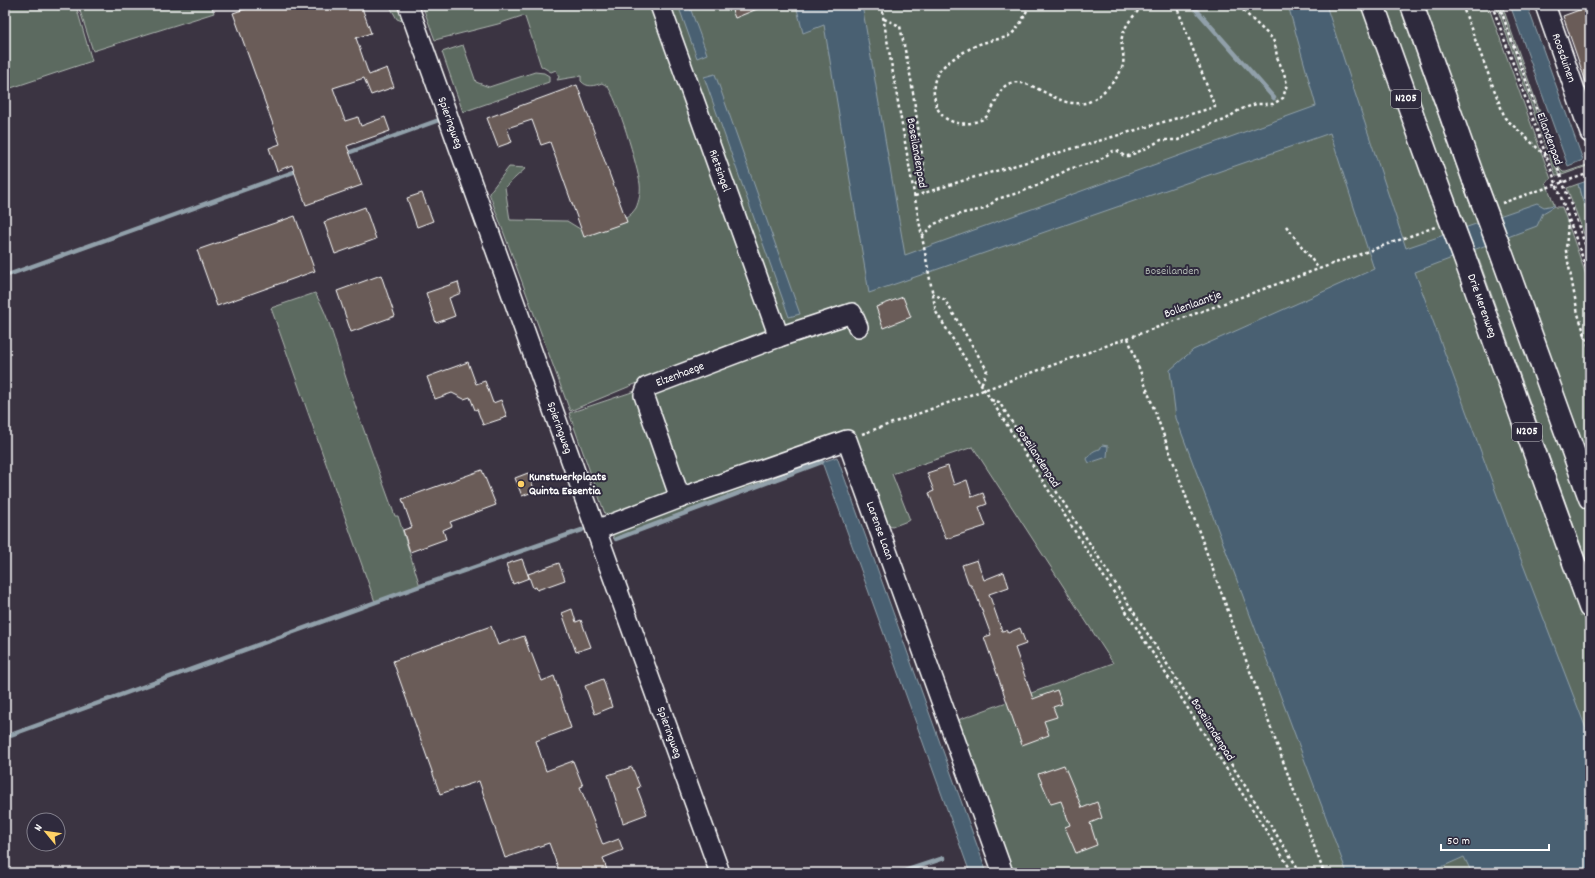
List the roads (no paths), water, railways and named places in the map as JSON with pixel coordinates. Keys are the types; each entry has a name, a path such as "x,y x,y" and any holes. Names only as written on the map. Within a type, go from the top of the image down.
{"highway":[{"name":"Drie Merenweg","path":"1373,5 1590,607"},
{"path":"1412,5 1590,498"}],"street":[{"name":"Spieringweg","path":"408,5 720,873"},
{"name":"Rietsingel","path":"660,5 779,337"},
{"name":"Roosduinen","path":"1550,6 1590,133"},
{"name":"Elzenhaege","path":"680,498 644,395 647,387 779,337 852,313 858,327"},
{"name":"Larense Laan","path":"680,498 847,440 1003,873"},
{"path":"596,530 680,498"}],"water":[{"path":"678,5 689,5 707,54 697,58"},
{"path":"796,5 862,5 905,255 1316,106 1288,5 1326,5 1406,248 1537,203 1544,207 1555,206 1543,213 1537,226 1415,272 1512,536 1590,739 1590,873 1472,873 1464,857 1428,873 1347,873 1176,418 1170,370 1193,350 1374,269 1330,133 869,293 824,25 803,33"},
{"path":"1510,5 1527,5 1583,160 1568,166"},
{"path":"715,74 800,314 789,317 704,77"},
{"path":"1590,180 1590,220 1578,184"},
{"path":"1102,445 1108,446 1107,457 1089,463 1087,459 1089,455 1100,449"},
{"path":"837,457 987,873 970,873 822,462"}],"waterway":[{"path":"1192,5 1274,98"},
{"path":"345,154 439,120"},
{"path":"5,276 299,170"},
{"path":"616,539 822,462"},
{"path":"5,737 420,586 582,530"},
{"path":"899,873 944,858"}],"place":[{"name":"Kunstwerkplaats Quinta Essentia","path":"521,484"}],"park label":[{"name":"Boseilanden","path":"1172,271"}]}
